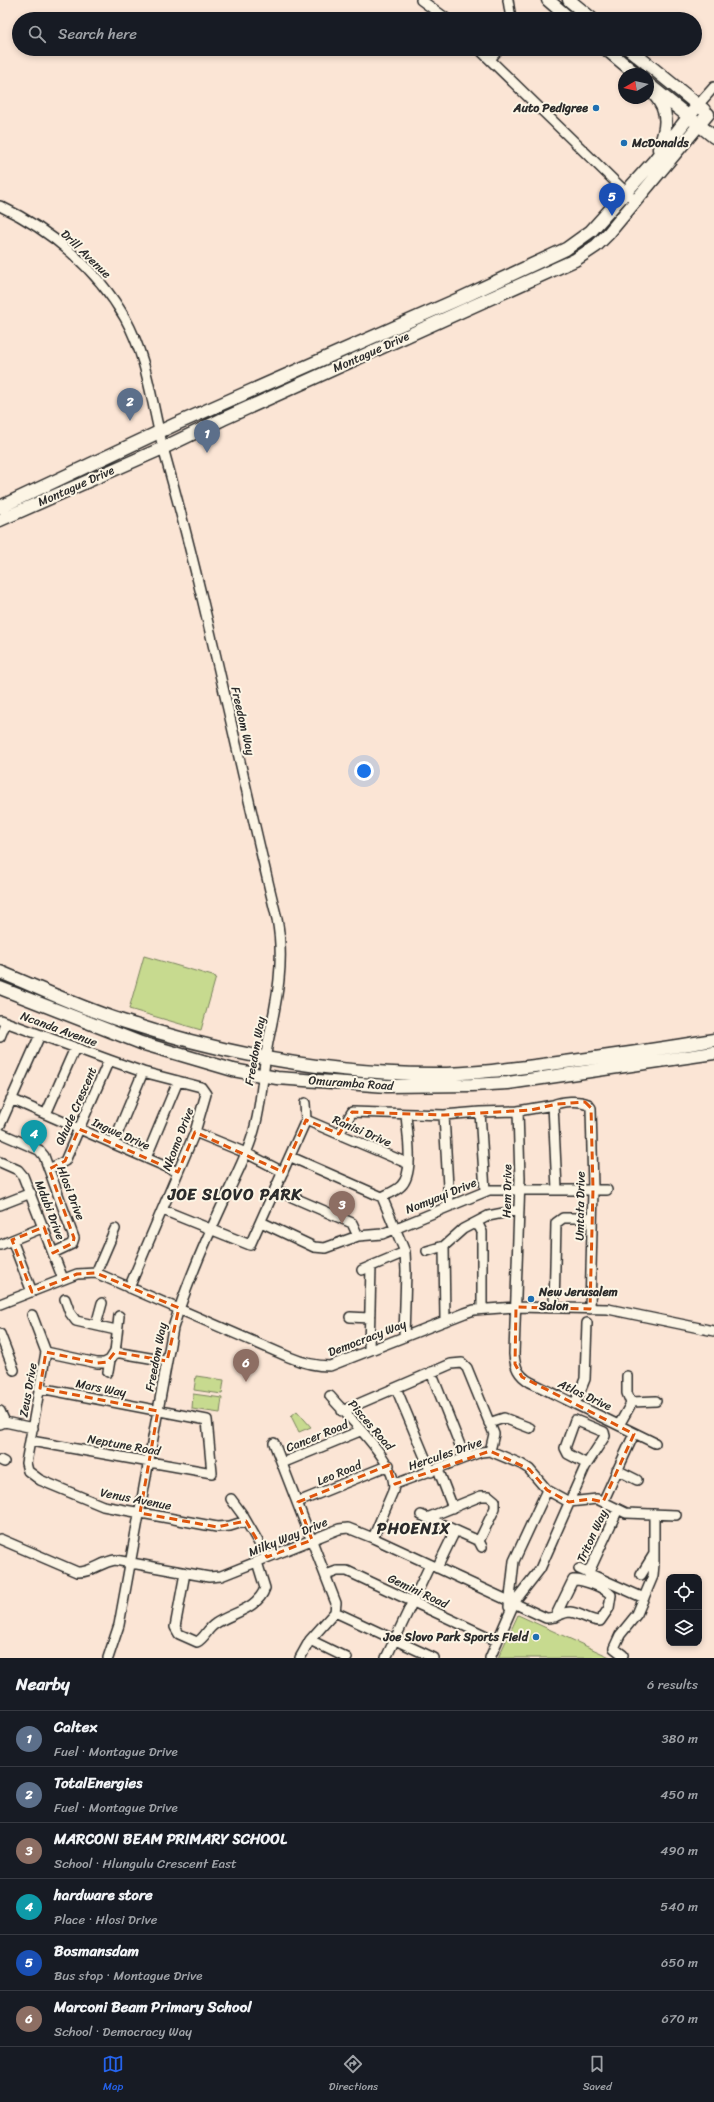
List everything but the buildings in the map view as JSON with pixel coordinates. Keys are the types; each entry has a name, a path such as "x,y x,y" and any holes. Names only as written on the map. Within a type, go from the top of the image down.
{"main road":[{"path":"548,0 562,12"},
{"path":"569,0 584,12"},
{"path":"614,56 628,68"},
{"path":"638,56 698,105 708,117 714,130"},
{"path":"654,89 688,117 708,117"},
{"path":"654,95 662,104 666,121 664,134 654,161"},
{"name":"Montague Drive","path":"0,507 159,432 557,254 591,230 654,161 698,105"},
{"path":"708,117 714,137"},
{"name":"Montague Drive","path":"0,520 163,448 234,414 575,260 596,246 636,202 708,117"},
{"name":"Omuramba Road","path":"0,972 118,1020 265,1058 356,1070 434,1074 472,1073 586,1060 714,1040"},
{"name":"Omuramba Road","path":"0,988 141,1043 233,1070 262,1076 387,1086 472,1085 508,1083 714,1053"}],"street":[{"path":"421,0 437,12"},
{"path":"508,0 511,12"},
{"path":"487,56 625,193 636,202"},
{"path":"490,59 493,56"},
{"path":"698,105 714,87"},
{"name":"Drill Avenue","path":"0,206 23,217 71,252 102,285 126,320 142,356 163,448"},
{"name":"Freedom Way","path":"104,1658 110,1648 119,1625 173,1328 179,1308 211,1230 246,1153 255,1129 262,1076 280,978 279,928 207,620 163,448"},
{"path":"0,1037 3,1021"},
{"name":"Ncanda Avenue","path":"3,1021 109,1060"},
{"path":"0,1125 40,1035"},
{"path":"46,1114 75,1048"},
{"name":"Qhude Crescent","path":"49,1169 65,1161 109,1060 143,1072 201,1087"},
{"path":"113,1144 143,1072"},
{"path":"146,1158 178,1081"},
{"name":"Nkomo Drive","path":"129,1288 202,1112 206,1094 201,1087"},
{"name":"Ingwe Drive","path":"11,1099 178,1172"},
{"name":"Umtata Drive","path":"553,1106 565,1102 588,1104 591,1108 593,1189 590,1309"},
{"path":"162,1210 250,1246 306,1120 304,1103"},
{"path":"339,1134 352,1112 444,1115 518,1111 553,1106 556,1189"},
{"name":"Hem Drive","path":"516,1307 519,1189 518,1111"},
{"path":"480,1112 485,1191"},
{"path":"382,1197 401,1186 407,1176 409,1164 406,1114"},
{"path":"444,1115 449,1205"},
{"name":"Ranisi Drive","path":"306,1120 409,1164"},
{"path":"194,1132 246,1153 283,1172"},
{"name":"Hlosi Drive","path":"0,1133 39,1150 44,1156 74,1238 72,1244 54,1253"},
{"path":"291,1156 382,1197 405,1252 406,1271 404,1337"},
{"name":"Mdubi Drive","path":"0,1162 21,1173 31,1193 63,1279"},
{"name":"Nomyayi Drive","path":"261,1222 321,1248 330,1247 358,1236 382,1234 485,1191 519,1189 608,1190"},
{"path":"276,1190 352,1223 358,1236"},
{"path":"0,1205 31,1193"},
{"path":"427,1252 444,1246 463,1229 473,1224 496,1214 518,1210"},
{"path":"554,1308 556,1223 563,1218 592,1218"},
{"path":"473,1224 479,1226 482,1232 482,1309"},
{"path":"0,1244 44,1227"},
{"path":"96,1273 116,1229"},
{"path":"12,1240 32,1292"},
{"path":"444,1246 445,1321"},
{"path":"369,1350 367,1268 405,1252"},
{"name":"Democracy Way","path":"0,1304 81,1273 96,1273 310,1364 330,1366 465,1313 482,1309 516,1307 608,1310 714,1330"},
{"path":"65,1299 70,1313 76,1321 116,1330"},
{"path":"96,1325 102,1303"},
{"name":"Atlas Drive","path":"516,1307 514,1354 518,1371 526,1380 655,1443"},
{"name":"Zeus Drive","path":"28,1471 26,1463 46,1352 32,1315"},
{"path":"108,1372 110,1360 114,1352 119,1316"},
{"path":"350,1317 369,1318"},
{"path":"575,1404 585,1379 587,1324"},
{"path":"0,1334 2,1345 14,1370"},
{"path":"46,1352 97,1363 104,1363 110,1360"},
{"path":"114,1352 167,1361"},
{"path":"342,1410 396,1388 430,1372 455,1363 462,1363 466,1366 494,1437 490,1451"},
{"path":"430,1372 465,1458"},
{"path":"627,1376 627,1393 631,1403"},
{"name":"Mars Way","path":"40,1388 208,1420 212,1473"},
{"path":"396,1388 452,1508"},
{"name":"Pisces Road","path":"330,1396 389,1465 395,1484"},
{"path":"619,1425 631,1403 636,1401 656,1401"},
{"path":"0,1411 3,1423 33,1428"},
{"path":"489,1423 504,1418 530,1428"},
{"path":"511,1603 540,1569 587,1464 605,1436 605,1433 575,1420 565,1448 568,1454 587,1464"},
{"name":"Cancer Road","path":"282,1463 360,1431"},
{"path":"603,1502 634,1434"},
{"name":"Neptune Road","path":"31,1441 212,1473"},
{"path":"274,1443 335,1598 335,1612 310,1640 300,1658"},
{"name":"Hercules Drive","path":"395,1484 481,1452 490,1451 529,1469 547,1490 569,1502"},
{"name":"Leo Road","path":"298,1502 389,1465"},
{"path":"617,1470 637,1480"},
{"name":"Venus Avenue","path":"28,1471 40,1480 98,1504 140,1513 217,1526 230,1526 246,1521"},
{"path":"373,1538 395,1484"},
{"path":"490,1658 510,1614 514,1561 547,1490"},
{"path":"486,1495 493,1498 496,1504 495,1508 481,1544 424,1517 452,1508 481,1496 486,1495"},
{"path":"231,1499 267,1557"},
{"path":"569,1502 590,1499 603,1502 626,1513 676,1514"},
{"name":"Triton Way","path":"588,1574 618,1509"},
{"path":"624,1655 614,1648 620,1635 637,1614 653,1576 654,1514"},
{"name":"Milky Way Drive","path":"0,1539 77,1572 88,1571 108,1561 130,1562 185,1573 216,1577 339,1529 348,1528 434,1566 511,1603 546,1618 555,1617"},
{"path":"386,1658 412,1601 455,1531"},
{"path":"641,1575 654,1554"},
{"path":"185,1573 175,1627 179,1634 197,1642 216,1623 250,1606 260,1598 265,1588 257,1562"},
{"name":"Triton Way","path":"578,1569 644,1598"},
{"name":"Gemini Road","path":"326,1575 337,1571 347,1571 497,1641"},
{"path":"573,1580 579,1580 605,1590 611,1595 609,1608 600,1621 595,1621 572,1612 555,1617 573,1580"},
{"path":"335,1612 434,1658"},
{"path":"310,1640 347,1658"},
{"name":"Freedom Way","path":"108,1658 110,1648"}],"highlighted area":[{"path":"585,1102 591,1108 593,1189 590,1309 516,1307 515,1364 522,1377 634,1434 603,1502 590,1499 569,1502 547,1490 529,1469 490,1451 395,1484 389,1465 298,1502 312,1540 267,1557 246,1521 217,1527 140,1513 158,1411 40,1388 46,1352 97,1363 107,1362 115,1352 167,1361 179,1308 96,1273 77,1274 32,1292 12,1240 44,1227 53,1253 73,1243 74,1238 49,1169 65,1161 79,1129 178,1172 195,1132 283,1172 306,1120 339,1134 352,1112 444,1115 531,1110 557,1104"}],"green space":[{"path":"144,956 216,977 201,1030 129,1009"},
{"path":"196,1376 224,1380 222,1394 194,1390"},
{"path":"193,1394 222,1398 220,1413 192,1409"},
{"path":"297,1411 311,1427 299,1432 291,1416"},
{"name":"Joe Slovo Park Sports Field","path":"518,1615 612,1658 498,1658"}],"place":[{"name":"Auto Pedigree","path":"596,108"},
{"name":"McDonalds","path":"624,143"},
{"name":"Bosmansdam","path":"612,216"},
{"name":"TotalEnergies","path":"130,421"},
{"name":"Caltex","path":"207,453"},
{"name":"hardware store","path":"34,1153"},
{"name":"MARCONI BEAM PRIMARY SCHOOL","path":"342,1224"},
{"name":"New Jerusalem Salon","path":"531,1299"},
{"name":"Marconi Beam Primary School","path":"246,1382"},
{"name":"Joe Slovo Park Sports Field","path":"536,1637"}],"district":[{"name":"JOE SLOVO PARK","path":"235,1194"},
{"name":"PHOENIX","path":"414,1528"}]}
